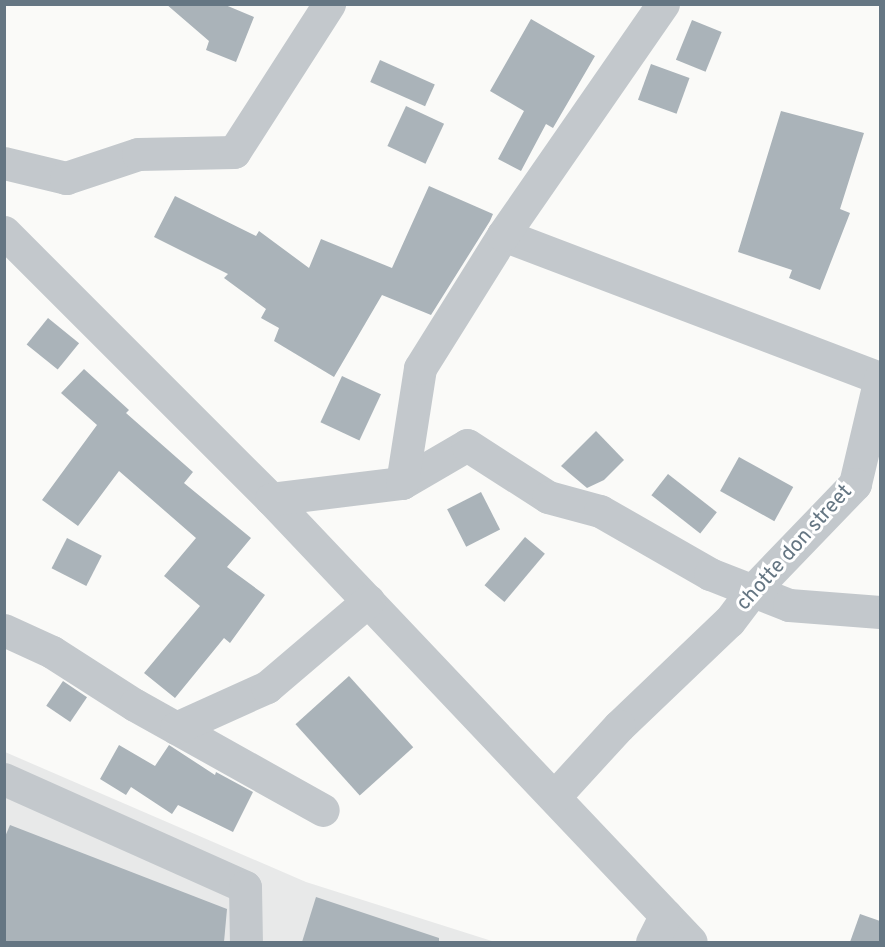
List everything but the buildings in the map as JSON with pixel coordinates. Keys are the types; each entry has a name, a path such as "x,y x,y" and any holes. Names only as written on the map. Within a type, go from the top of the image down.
{"street":[{"path":"4,163 66,178 138,154 234,152 329,4"},
{"path":"402,483 420,368 503,235 663,4"},
{"path":"4,232 271,499 554,797 659,929 691,942"},
{"name":"chotte don street","path":"503,235 880,378 855,484 752,591 729,621 619,726 554,797"},
{"path":"271,499 402,483 467,445 548,497 600,511 710,574 752,591 789,605 880,612"},
{"path":"176,728 267,687 368,601"},
{"path":"4,630 52,652 176,728 323,810"},
{"path":"4,779 245,887 246,942"}],"shaded area":[{"path":"5,752 306,882 495,942 5,942"}]}
